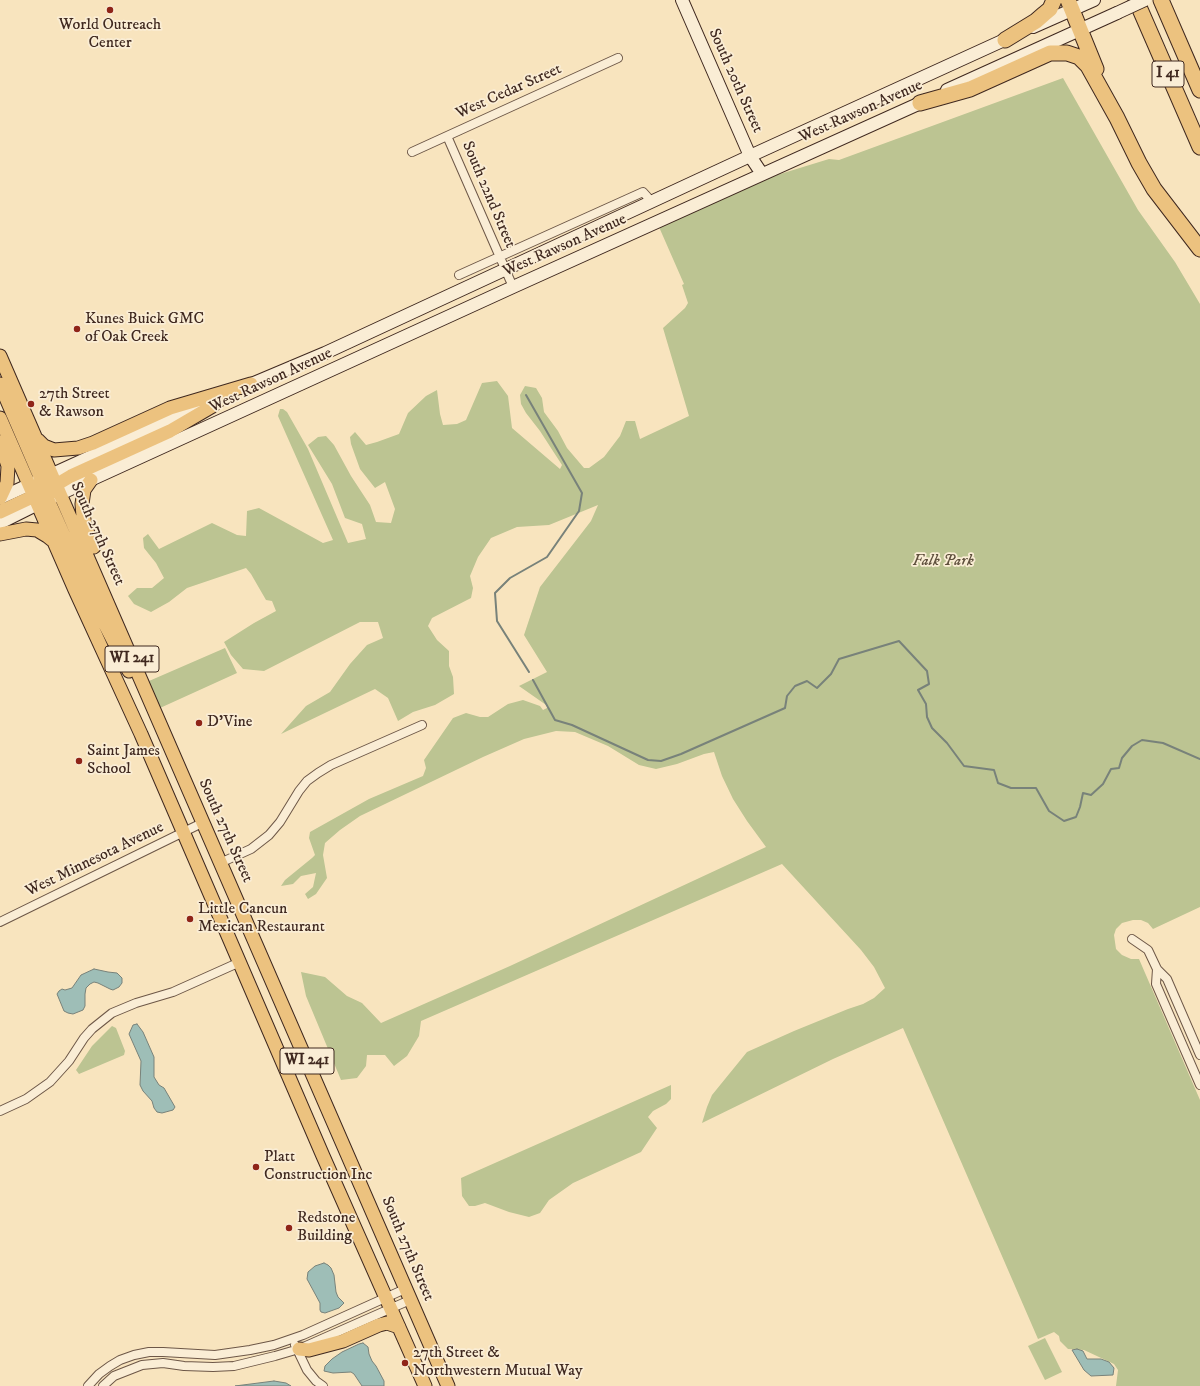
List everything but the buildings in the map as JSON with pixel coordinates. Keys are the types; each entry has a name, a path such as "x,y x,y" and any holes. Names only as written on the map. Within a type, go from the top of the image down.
{"highway":[{"path":"1005,40 1044,14 1050,8 1054,0"},
{"name":"I 41","path":"1136,0 1200,147"},
{"name":"I 41","path":"1161,0 1200,90"},
{"path":"1070,5 1079,30 1132,150 1149,180 1200,249"},
{"path":"920,103 970,89 1050,53 1062,52 1079,57 1088,66 1117,118"}],"main road":[{"name":"South 20th Street","path":"682,0 750,156 762,174"},
{"name":"West Rawson Avenue","path":"225,395 325,353 750,156 1005,40 1070,5 1094,0"},
{"name":"West Rawson Avenue","path":"0,498 91,480 1145,0"},
{"path":"325,353 333,370"},
{"name":"South 27th Street","path":"0,356 37,438 54,542 141,734 323,1156 425,1386"},
{"path":"0,384 94,603 136,684 152,707"},
{"path":"37,438 49,449 62,450 78,448 93,443 170,408 251,384"},
{"path":"0,512 45,489 170,431 211,407 225,395"},
{"name":"South 27th Street","path":"0,418 45,489 129,651 202,823 448,1386"},
{"path":"0,442 8,466 7,483 0,498"},
{"path":"91,480 84,490 83,516 87,531 113,592 129,651"},
{"name":"West Rawson Avenue","path":"0,523 45,489"},
{"path":"0,534 26,529 38,530 54,542"},
{"path":"296,1346 309,1350 343,1341 379,1325 387,1323 399,1327"}],"street":[{"name":"West Cedar Street","path":"412,152 618,58"},
{"name":"South 22nd Street","path":"447,136 513,287"},
{"path":"459,275 643,192 652,202"},
{"path":"220,863 251,849 269,836 280,822 299,791 307,781 318,773 422,726"},
{"name":"West Minnesota Avenue","path":"0,922 202,823"},
{"path":"1132,939 1148,950 1157,969 1167,979 1200,1055"},
{"path":"0,1111 26,1099 50,1082 69,1061 84,1038 92,1029 112,1013 136,1003 173,992 240,962"},
{"path":"1157,969 1156,984 1200,1085"},
{"path":"103,1386 114,1376 142,1365 163,1363 184,1366 234,1366 269,1358 408,1294"},
{"path":"88,1386 99,1374 120,1360 149,1352 215,1355 296,1346 408,1294"},
{"path":"296,1346 307,1370 316,1381 323,1386"}],"green space":[{"name":"Falk Park","path":"1063,78 1138,210 1175,262 1200,304 1200,907 1153,929 1148,923 1141,920 1133,920 1122,923 1116,929 1114,935 1116,949 1122,955 1131,959 1139,959 1200,1100 1200,1386 1116,1386 1118,1370 1114,1364 1084,1350 1068,1349 1060,1341 1059,1336 1054,1332 1038,1339 903,1028 833,1059 702,1123 712,1095 747,1052 794,1031 863,1004 874,998 885,988 874,967 861,950 782,864 421,1021 419,1036 407,1056 394,1066 385,1055 367,1055 366,1066 357,1078 341,1080 306,996 301,972 325,977 347,996 362,1003 381,1023 510,966 766,847 733,799 722,776 714,752 656,769 639,765 608,746 575,732 556,731 524,739 360,816 325,843 323,855 327,878 316,894 308,899 305,894 313,887 316,873 301,876 293,884 281,886 285,880 315,855 309,838 310,832 369,799 423,776 426,768 424,760 453,718 466,713 480,717 488,717 508,704 523,700 540,706 543,710 549,707 519,686 547,672 524,635 540,587 591,521 598,505 549,525 517,527 491,538 478,557 470,576 473,588 471,598 432,618 428,626 437,640 449,651 449,666 453,677 454,694 435,705 413,712 398,721 388,698 375,689 281,734 306,706 330,692 350,664 367,645 383,638 378,622 360,622 264,671 243,669 231,655 224,642 276,611 272,601 266,600 246,568 187,588 169,602 151,612 134,604 128,596 137,588 152,588 164,578 156,563 144,548 143,538 148,534 159,549 212,523 237,535 246,536 247,511 259,508 323,543 333,540 278,416 280,409 287,412 308,449 348,543 366,539 362,524 345,518 332,484 308,445 318,437 326,436 334,445 351,476 370,505 376,522 391,523 395,509 385,482 375,488 360,469 350,437 355,432 366,445 399,434 408,413 426,396 437,390 443,425 457,424 466,420 482,383 497,381 508,396 512,428 560,469 562,465 521,404 520,395 525,386 536,388 542,398 544,412 558,431 567,448 584,468 589,468 604,457 620,436 626,421 635,421 640,439 689,416 663,328 685,308 688,303 682,285 684,284 659,227 777,175 829,159 839,160"},
{"path":"225,648 237,673 160,708 149,681"},
{"path":"112,1026 116,1028 125,1051 124,1055 79,1074 76,1070 92,1046"},
{"path":"671,1085 671,1099 666,1104 653,1111 648,1117 657,1128 641,1152 573,1183 549,1200 540,1213 529,1217 509,1212 485,1203 469,1206 462,1196 461,1178"},
{"path":"1045,1338 1062,1372 1045,1380 1028,1346"}],"water":[{"path":"94,969 117,973 122,978 122,983 119,987 113,990 94,982 86,988 85,1006 83,1010 73,1014 64,1011 57,994 59,991 62,989 65,990 72,988 81,975"},
{"path":"137,1024 143,1032 154,1057 154,1077 159,1085 164,1088 175,1107 173,1110 162,1113 157,1112 152,1101 140,1085 141,1061 129,1034 133,1025"},
{"path":"324,1263 331,1268 334,1275 336,1292 338,1297 344,1303 339,1308 325,1313 321,1312 320,1303 307,1279 308,1272 315,1266"},
{"path":"363,1343 368,1347 372,1361 384,1381 384,1386 362,1386 351,1372 333,1373 324,1371 325,1366 332,1359 342,1352"},
{"path":"1077,1349 1083,1351 1087,1359 1101,1359 1109,1362 1114,1368 1113,1375 1091,1376 1084,1370 1072,1350"},
{"path":"274,1381 286,1383 291,1386 235,1386"}],"waterway":[{"path":"526,395 582,493 579,511 547,557 510,578 495,593 497,621 529,672"},
{"path":"533,680 555,720 572,725 648,760 661,761 681,754 785,708 787,696 795,686 807,681 817,688 831,674 839,659 899,641 927,671 929,684 918,690 926,704 927,717 932,728 947,743 964,766 994,770 998,783 1011,788 1036,788 1049,811 1064,821 1076,817 1083,793 1091,795 1103,784 1111,769 1119,768 1122,758 1132,746 1142,740 1163,743 1200,759"}],"place":[{"name":"World Outreach Center","path":"110,10"},
{"name":"Kunes Buick GMC of Oak Creek","path":"77,329"},
{"name":"27th Street & Rawson","path":"31,404"},
{"name":"D'Vine","path":"199,723"},
{"name":"Saint James School","path":"79,761"},
{"name":"Little Cancun Mexican Restaurant","path":"190,919"},
{"name":"Platt Construction Inc","path":"256,1167"},
{"name":"Redstone Building","path":"289,1228"},
{"name":"27th Street & Northwestern Mutual Way","path":"405,1363"}]}
